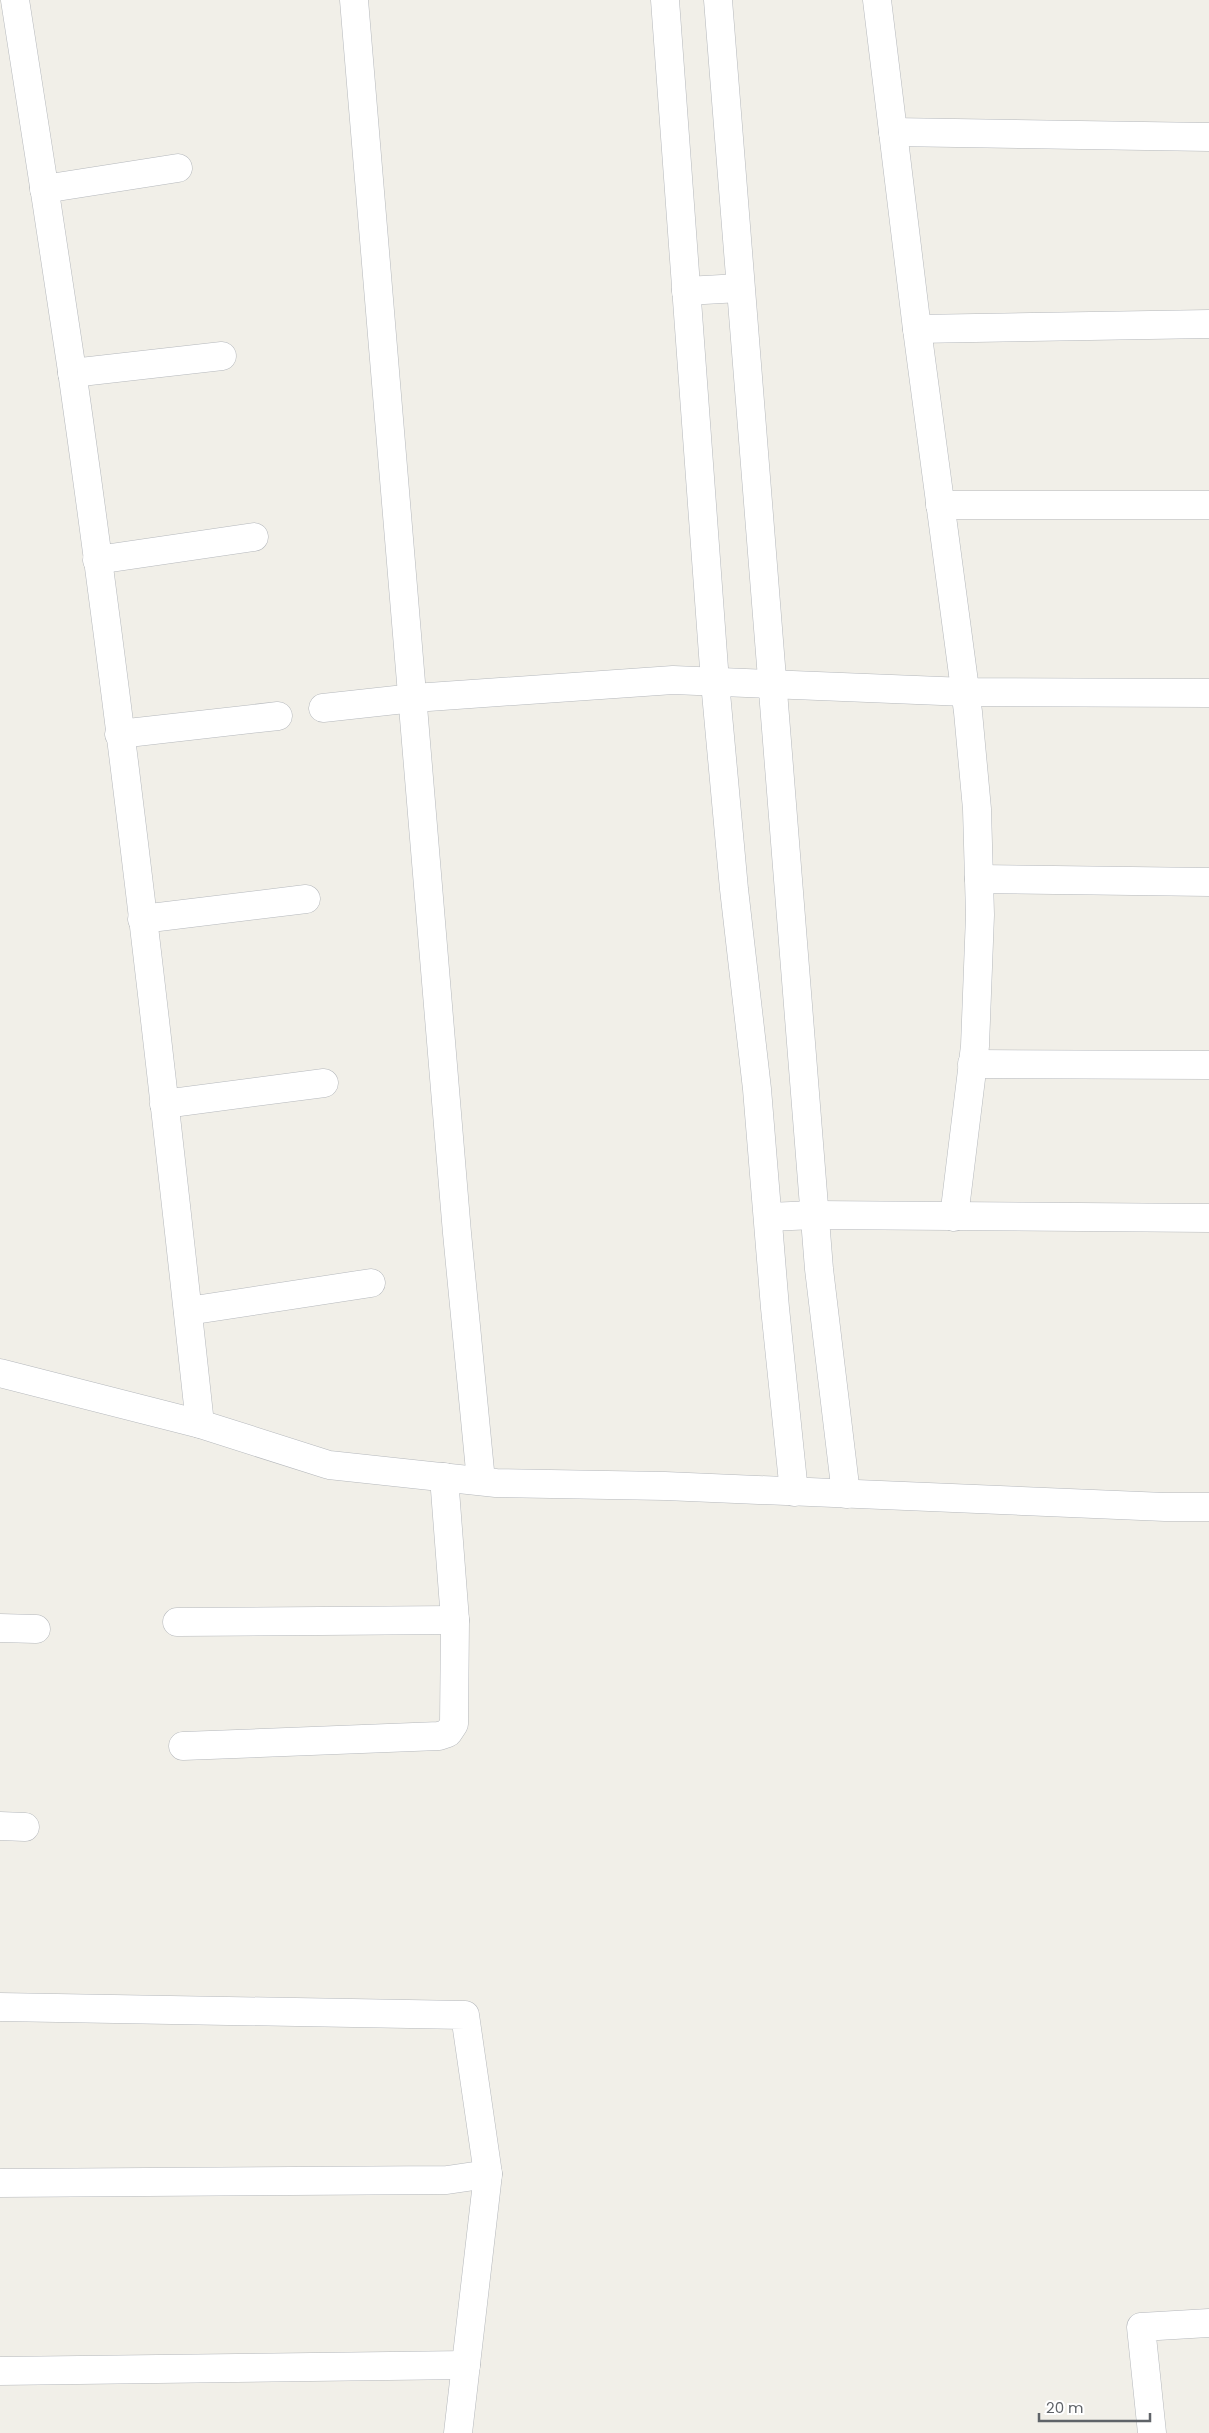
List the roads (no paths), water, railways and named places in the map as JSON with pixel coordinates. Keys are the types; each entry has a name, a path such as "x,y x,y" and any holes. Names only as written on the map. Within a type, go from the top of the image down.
{"street":[{"path":"16,0 72,373 120,734 200,1424"},
{"path":"354,0 414,698 457,1233 481,1481"},
{"path":"664,0 716,682 734,889 758,1089 794,1492"},
{"path":"718,0 771,684 792,911 815,1215 846,1494"},
{"path":"877,0 917,329 966,692 977,809 979,934 972,1064 954,1217"},
{"path":"893,132 1209,137"},
{"path":"44,189 178,168"},
{"path":"686,291 740,288"},
{"path":"917,329 1209,324"},
{"path":"72,373 222,356"},
{"path":"940,505 1209,505"},
{"path":"97,560 254,537"},
{"path":"323,708 414,698 674,680 966,692 1209,693"},
{"path":"120,734 278,716"},
{"path":"979,880 1209,882"},
{"path":"142,919 306,899"},
{"path":"972,1064 1209,1065"},
{"path":"164,1104 324,1083"},
{"path":"768,1217 815,1215 1209,1218"},
{"path":"188,1311 372,1282"},
{"path":"0,1373 200,1424 329,1465 481,1481 1165,1507 1209,1507"},
{"path":"0,1392 69,1392"},
{"path":"184,1746 439,1736 448,1732 454,1724 455,1620 444,1477"},
{"path":"177,1622 455,1620"},
{"path":"0,1628 36,1629"},
{"path":"0,2007 465,2015 488,2174 458,2433"},
{"path":"0,2183 447,2180 488,2174"},
{"path":"1152,2433 1141,2327 1209,2323"},
{"path":"0,2371 466,2365"}]}
